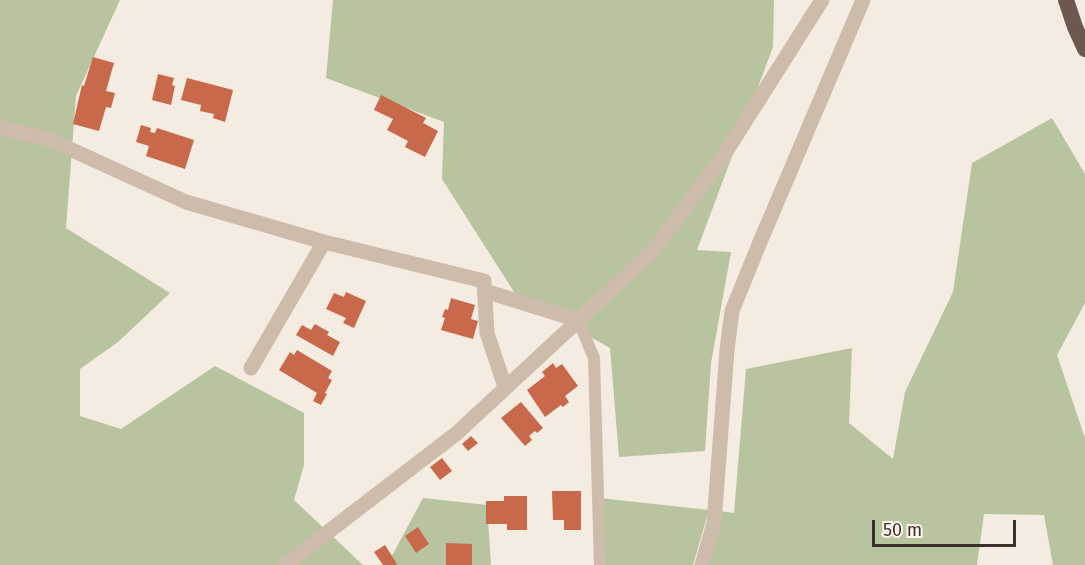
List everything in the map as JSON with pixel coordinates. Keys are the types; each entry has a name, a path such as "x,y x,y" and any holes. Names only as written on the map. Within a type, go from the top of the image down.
{"highway":[{"path":"1066,0 1074,27 1085,49"}],"street":[{"path":"285,565 457,433 652,252 722,158 822,0"},
{"path":"702,565 714,524 732,311 759,242 863,0"},
{"path":"0,128 48,140 186,202 324,242 484,281 487,333 505,387"},
{"path":"250,368 324,242"},
{"path":"485,291 578,320"}],"lane":[{"path":"578,320 594,358 600,565"}],"green space":[{"path":"0,0 120,0 76,96 66,228 170,293 118,342 80,369 80,416 121,429 215,366 304,413 304,465 294,500 363,565 0,565"},
{"path":"333,0 774,0 773,47 697,250 731,252 711,363 705,451 619,457 610,348 516,295 442,179 444,122 326,78"},
{"path":"1052,118 1085,174 1085,303 1057,355 1085,438 1085,565 1053,565 1044,515 984,514 977,565 704,565 719,511 734,513 746,369 852,348 849,423 893,459 905,392 953,292 972,163"},
{"path":"423,498 487,505 491,565 387,565"},
{"path":"600,498 709,510 693,565 605,565"}],"building":[{"path":"93,57 114,63 106,91 115,93 111,108 106,107 99,131 73,124 82,85 84,86"},
{"path":"158,74 174,78 172,85 175,86 171,105 152,100"},
{"path":"187,78 233,90 225,122 213,118 214,114 200,111 201,105 181,100"},
{"path":"381,95 426,118 423,123 438,131 425,157 405,147 408,141 387,130 393,119 374,110"},
{"path":"141,125 151,128 150,132 155,133 157,128 194,140 185,169 146,156 149,146 136,142"},
{"path":"346,292 366,301 354,328 343,323 346,318 326,309 334,293 344,297"},
{"path":"451,298 475,305 471,319 478,321 473,339 441,330 445,318 442,317 445,309 448,310"},
{"path":"315,324 329,332 327,335 340,342 333,356 296,335 302,325 311,330"},
{"path":"297,350 332,371 328,378 332,380 321,405 313,401 317,393 279,370 290,352 294,355"},
{"path":"553,363 556,368 562,364 578,386 565,396 569,402 545,417 527,390 545,376 542,372"},
{"path":"521,402 543,428 529,436 532,440 525,446 501,418"},
{"path":"471,436 478,443 468,451 462,444"},
{"path":"442,458 452,471 440,480 430,467"},
{"path":"552,491 581,491 581,530 564,530 564,520 553,520"},
{"path":"504,496 527,496 527,530 507,530 507,524 486,524 486,501 504,501"},
{"path":"418,527 429,544 416,553 405,536"},
{"path":"446,543 472,544 472,565 446,565"},
{"path":"385,545 396,565 383,565 374,552"}]}
